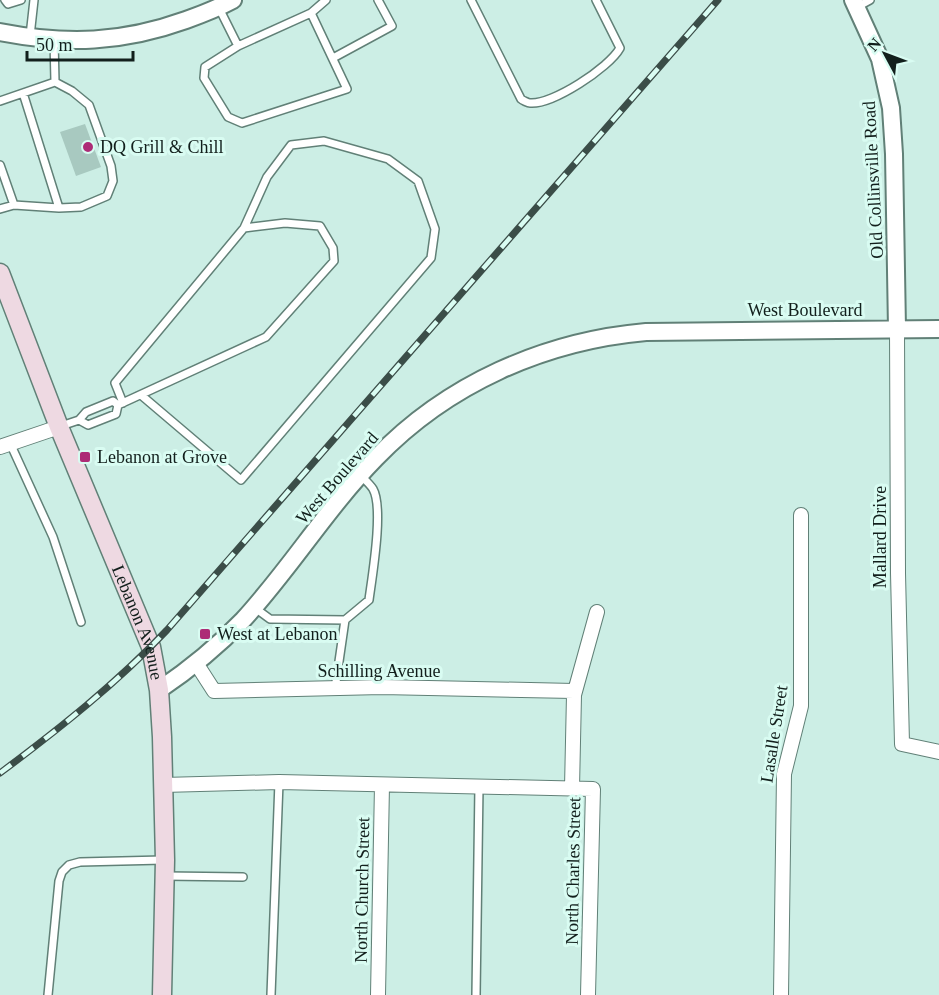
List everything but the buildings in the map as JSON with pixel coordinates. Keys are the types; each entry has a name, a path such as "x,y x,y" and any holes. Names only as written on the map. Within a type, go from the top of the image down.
{"main road":[{"name":"Lebanon Avenue","path":"0,273 59,427 151,647 159,690 163,785 165,868 162,995"}],"street":[{"name":"Old Collinsville Road","path":"860,2 880,59 892,117 897,329"},
{"path":"0,32 54,40 108,40 155,31 226,4"},
{"name":"Mallard Drive","path":"897,329 898,573 902,744 939,752"},
{"name":"West Boulevard","path":"159,690 196,663 254,607 360,475 405,431 453,396 508,366 561,347 608,336 646,332 939,329"},
{"path":"5,445 59,427"},
{"name":"Lasalle Street","path":"782,995 784,774 801,706 801,515"},
{"name":"North Charles Street","path":"588,995 593,789 572,788 574,695 597,612"},
{"name":"Schilling Avenue","path":"196,663 214,691 381,687 574,691 574,695"},
{"path":"163,785 279,782 572,788"},
{"name":"North Church Street","path":"378,995 382,785"}],"lane":[{"path":"5,0 9,4 21,0"},
{"path":"30,38 34,0"},
{"path":"311,13 347,89 242,123 228,117 204,78 205,67 238,46 311,13 326,0"},
{"path":"333,58 392,26 378,0"},
{"path":"471,0 521,99 529,103 546,100 593,76 617,54 620,48 596,0"},
{"path":"226,4 238,46"},
{"path":"54,40 55,82"},
{"path":"0,101 55,82 72,91 89,105 111,166 113,181 108,196 81,207 14,205 0,209"},
{"path":"23,93 59,208"},
{"path":"121,404 115,383 244,228 267,177 291,146 324,141 388,159 418,181 435,230 431,258 241,480 141,395"},
{"path":"0,165 14,205"},
{"path":"79,420 88,425 116,414 121,404 266,337 334,261 333,248 320,226 285,223 244,228"},
{"path":"59,427 79,420 86,412 112,401 121,404"},
{"path":"5,445 53,537 81,622"},
{"path":"254,607 270,619 345,620 369,600 377,503 373,490 360,475"},
{"path":"334,689 345,620"},
{"path":"271,995 279,782"},
{"path":"476,995 479,786"},
{"path":"48,995 56,902 62,872 69,866 80,862 165,868 243,878"}],"railway":[{"path":"0,773 87,705 167,630 718,0"}],"place":[{"name":"DQ Grill & Chill","path":"88,147"},
{"name":"Lebanon at Grove","path":"85,457"},
{"name":"West at Lebanon","path":"205,634"}]}
